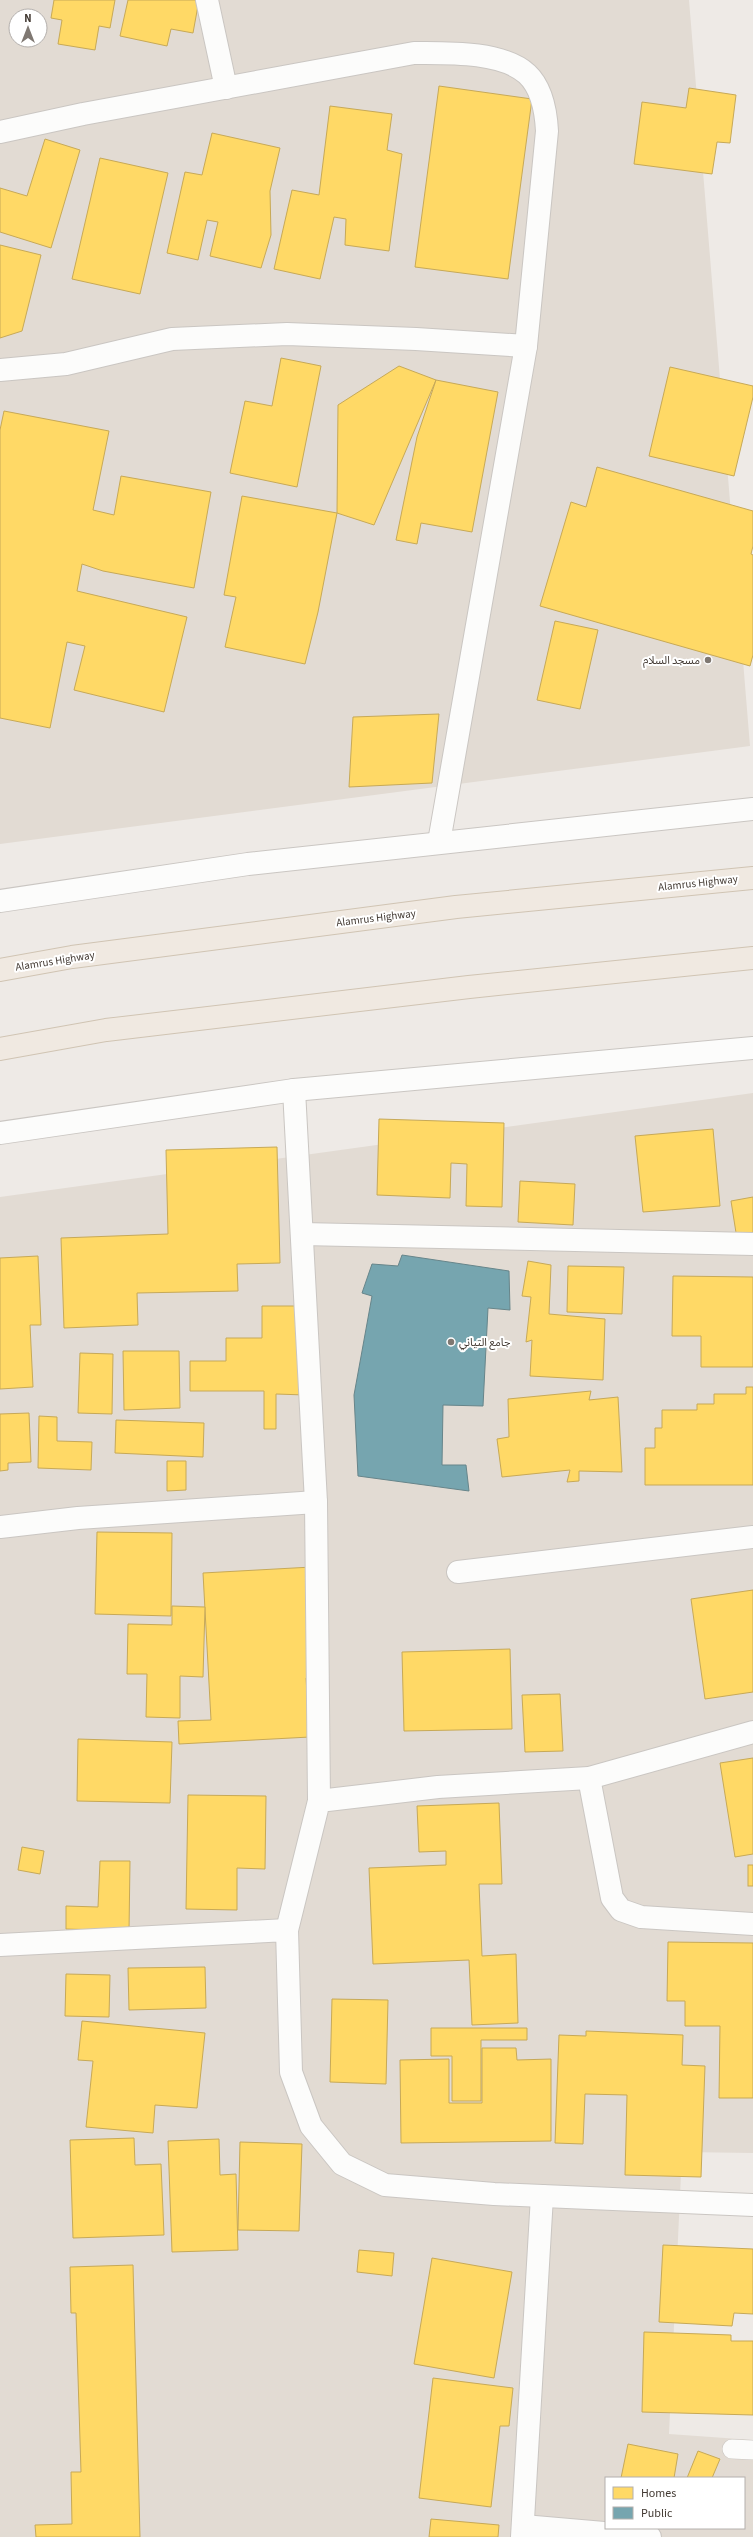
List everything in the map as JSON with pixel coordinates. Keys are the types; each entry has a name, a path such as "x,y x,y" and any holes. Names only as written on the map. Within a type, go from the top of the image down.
{"main road":[{"name":"Alamrus Highway","path":"0,970 80,956 456,907 753,878"},
{"path":"0,1049 114,1029 469,987 753,958"}],"street":[{"path":"207,0 226,88"},
{"path":"0,132 414,53 451,53 489,58 510,65 527,74 539,92 546,114 547,131 526,346 439,842"},
{"path":"0,370 66,364 180,338 287,334 416,339 526,346"},
{"path":"0,901 248,864 753,809"},
{"path":"0,1133 294,1090 753,1048"},
{"path":"294,1090 316,1502 319,1801 287,1930 291,2072 311,2126 342,2164 385,2185 542,2196 753,2205"},
{"path":"302,1234 753,1244"},
{"path":"0,1527 78,1518 316,1502"},
{"path":"458,1572 753,1537"},
{"path":"319,1801 438,1787 589,1778 753,1732"},
{"path":"589,1778 612,1898 621,1910 641,1917 753,1924"},
{"path":"0,1946 287,1930"},
{"path":"542,2196 523,2531 650,2537"}],"lane":[{"path":"732,2449 753,2450"}],"shaded area":[{"path":"0,0 689,0 750,746 0,844"},
{"path":"753,1093 753,2153 682,2152 669,2434 753,2440 753,2537 0,2537 0,1197"}],"building: Homes":[{"path":"54,0 115,0 110,28 99,26 95,50 58,44 62,20 51,18"},
{"path":"128,0 199,0 193,33 171,29 167,46 120,36"},
{"path":"439,86 532,99 508,279 415,267"},
{"path":"689,88 736,95 730,143 717,142 712,174 634,164 642,102 686,108"},
{"path":"330,106 392,114 387,150 402,154 389,251 345,245 346,219 334,217 320,279 274,269 292,190 319,195"},
{"path":"212,133 280,148 270,191 271,235 261,268 210,256 218,222 207,220 198,260 167,253 185,172 202,175"},
{"path":"45,139 80,150 51,248 0,232 0,188 27,196"},
{"path":"100,158 168,173 140,294 72,279"},
{"path":"0,245 41,255 22,331 0,338"},
{"path":"281,358 321,366 297,487 230,473 245,401 272,406"},
{"path":"399,366 436,380 374,525 337,513 338,405"},
{"path":"670,367 753,386 753,397 734,476 649,456"},
{"path":"436,380 498,392 472,532 421,523 417,544 396,540 417,437"},
{"path":"4,411 109,431 93,510 114,515 121,476 211,492 194,588 103,571 82,564 77,591 187,617 164,712 74,690 85,646 67,642 50,728 0,718 0,430"},
{"path":"597,467 753,511 753,546 751,554 753,555 753,655 750,666 540,606 571,502 586,507"},
{"path":"242,496 337,513 318,612 305,664 225,647 236,597 224,595"},
{"path":"555,621 598,630 580,709 537,700"},
{"path":"439,714 432,783 349,787 353,717"},
{"path":"379,1119 504,1123 502,1207 466,1206 467,1164 451,1163 450,1198 377,1195"},
{"path":"713,1129 720,1206 643,1212 635,1136"},
{"path":"277,1147 280,1263 237,1264 238,1291 137,1293 138,1325 64,1328 61,1238 168,1234 166,1150"},
{"path":"520,1181 575,1184 573,1225 518,1222"},
{"path":"753,1197 753,1237 737,1239 731,1201"},
{"path":"38,1256 41,1325 30,1325 33,1387 0,1389 0,1258"},
{"path":"528,1261 551,1265 549,1314 605,1319 603,1380 530,1376 532,1340 526,1342 531,1297 522,1296"},
{"path":"568,1266 624,1267 622,1314 567,1312"},
{"path":"673,1276 753,1277 753,1367 701,1367 701,1336 672,1336"},
{"path":"262,1306 303,1306 305,1395 276,1394 276,1429 264,1429 264,1391 190,1391 190,1361 226,1361 226,1338 262,1338"},
{"path":"123,1351 179,1351 180,1408 124,1410"},
{"path":"80,1353 113,1354 112,1414 78,1413"},
{"path":"746,1387 753,1387 753,1485 645,1485 645,1448 655,1448 655,1428 662,1428 662,1410 697,1410 697,1404 714,1404 714,1394 746,1394"},
{"path":"591,1391 589,1400 618,1397 622,1472 579,1471 579,1481 567,1482 570,1470 502,1477 497,1439 509,1437 508,1399"},
{"path":"29,1413 31,1462 8,1463 8,1470 0,1471 0,1414"},
{"path":"39,1416 57,1417 57,1441 92,1442 91,1470 38,1468"},
{"path":"116,1420 204,1423 203,1457 115,1453"},
{"path":"167,1461 186,1461 186,1490 167,1491"},
{"path":"97,1532 172,1533 171,1616 95,1614"},
{"path":"312,1567 315,1677 306,1678 310,1737 179,1744 178,1721 211,1720 203,1573"},
{"path":"753,1590 753,1692 705,1699 691,1599"},
{"path":"172,1606 205,1607 203,1677 180,1676 180,1718 146,1717 147,1674 127,1674 128,1624 172,1625"},
{"path":"510,1649 512,1729 404,1731 402,1652"},
{"path":"560,1694 563,1751 525,1752 522,1695"},
{"path":"78,1739 172,1742 170,1803 77,1801"},
{"path":"753,1758 753,1854 735,1857 720,1763"},
{"path":"188,1795 266,1796 265,1869 237,1868 237,1910 186,1909"},
{"path":"499,1803 502,1884 479,1884 482,1956 516,1954 518,2023 472,2025 469,1960 373,1964 369,1868 446,1865 446,1851 419,1852 417,1806"},
{"path":"22,1847 44,1851 40,1874 18,1870"},
{"path":"100,1861 130,1861 129,1931 66,1929 66,1906 98,1907"},
{"path":"748,1865 753,1865 753,1886 748,1886"},
{"path":"668,1942 753,1943 753,2098 719,2098 720,2026 685,2026 685,2001 667,2001"},
{"path":"205,1967 206,2008 129,2010 128,1968"},
{"path":"66,1974 110,1975 109,2017 65,2016"},
{"path":"332,1999 388,2000 386,2084 330,2082"},
{"path":"82,2021 205,2033 197,2108 155,2105 153,2133 86,2127 93,2061 78,2060"},
{"path":"431,2028 527,2028 527,2040 481,2040 481,2101 452,2101 452,2056 431,2056"},
{"path":"586,2031 683,2035 682,2065 705,2066 701,2177 625,2175 627,2095 585,2094 583,2144 555,2143 559,2035 586,2036"},
{"path":"482,2048 516,2048 517,2060 551,2059 551,2141 401,2143 400,2060 449,2059 449,2103 482,2103"},
{"path":"134,2138 135,2165 161,2164 164,2235 73,2238 70,2140"},
{"path":"219,2139 220,2175 236,2174 238,2250 172,2252 168,2141"},
{"path":"240,2142 302,2144 299,2231 238,2230"},
{"path":"663,2245 753,2249 753,2314 734,2313 732,2326 659,2322"},
{"path":"359,2250 394,2253 392,2276 357,2272"},
{"path":"432,2258 512,2272 494,2378 414,2364"},
{"path":"133,2265 140,2537 36,2537 35,2525 72,2524 71,2472 81,2472 76,2313 71,2313 70,2267"},
{"path":"644,2332 731,2335 731,2341 753,2341 753,2415 642,2412"},
{"path":"433,2378 513,2388 509,2426 500,2426 491,2507 419,2498"},
{"path":"628,2444 678,2454 674,2477 621,2477"},
{"path":"698,2451 720,2459 712,2477 687,2477"},
{"path":"431,2519 499,2525 498,2537 429,2537"}],"building: Public":[{"path":"402,1255 509,1271 510,1310 488,1308 483,1406 443,1405 442,1465 466,1465 469,1491 358,1476 354,1395 372,1296 362,1293 372,1264 398,1266"}],"place":[{"name":"مسجد السلام","path":"708,660"},
{"name":"جامع التياني","path":"451,1342"}]}
